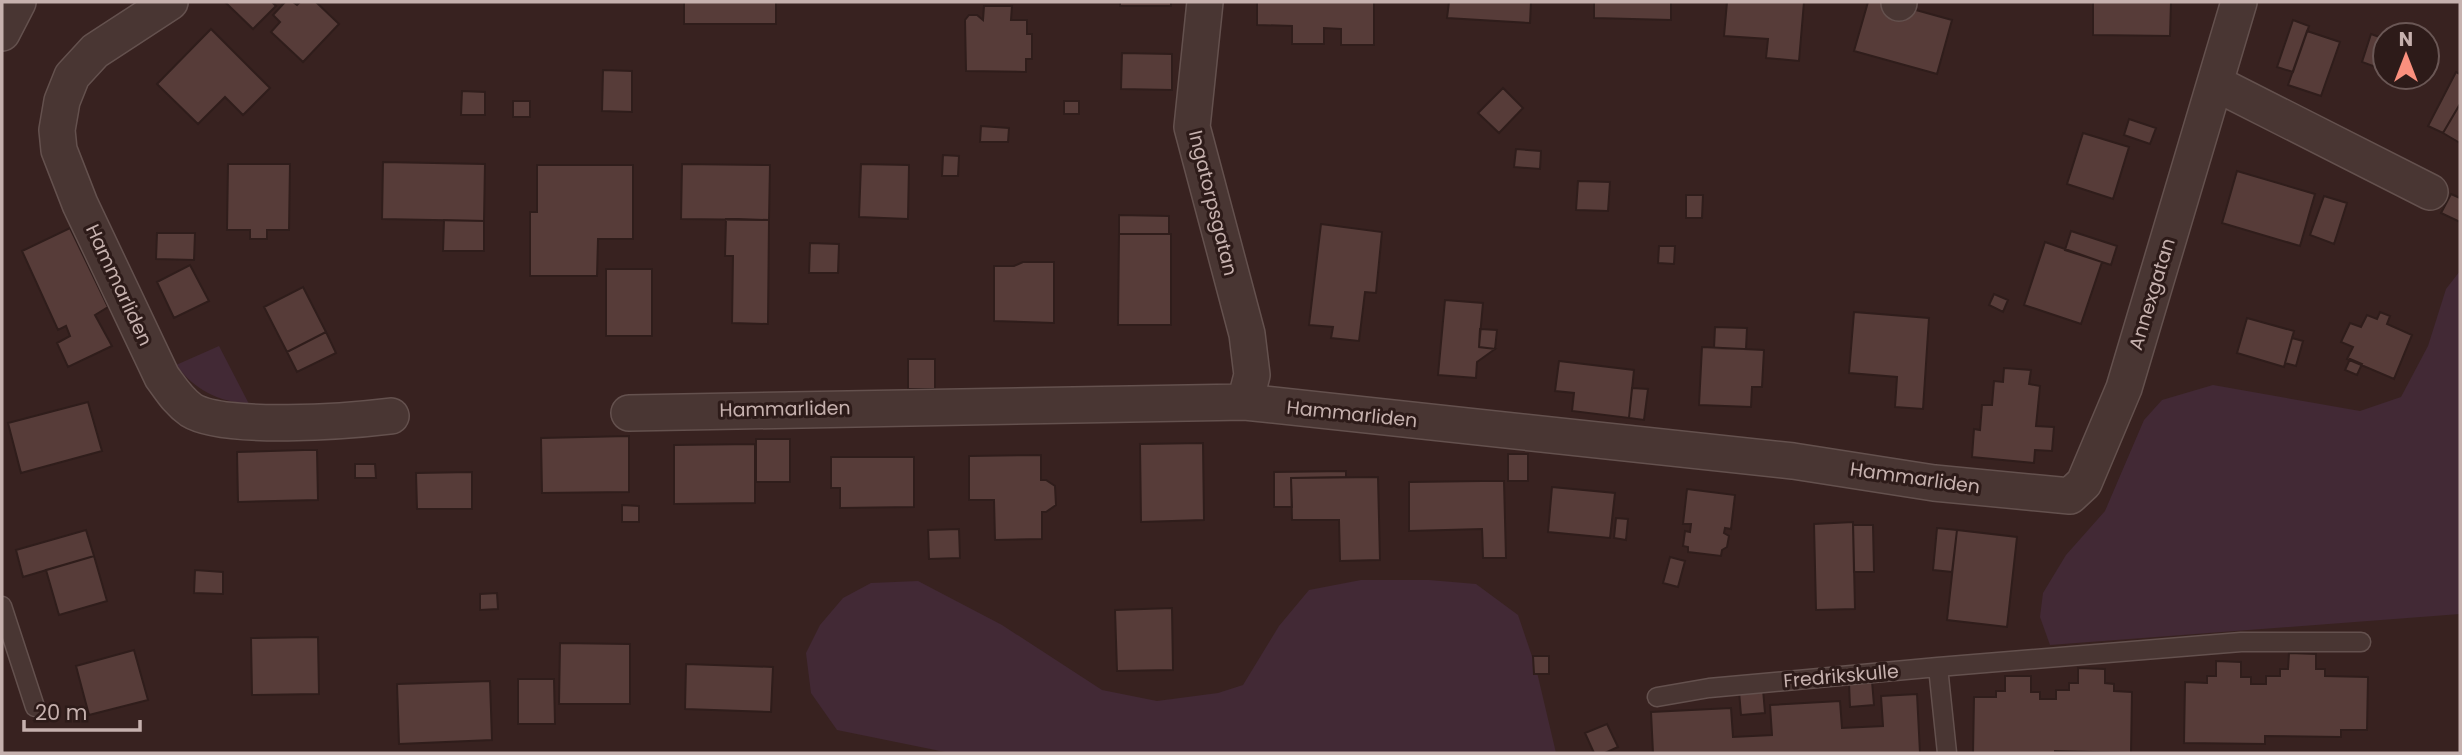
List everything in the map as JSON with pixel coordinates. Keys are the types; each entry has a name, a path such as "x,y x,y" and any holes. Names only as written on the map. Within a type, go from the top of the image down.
{"street":[{"name":"Hammarliden","path":"170,2 95,51 72,76 62,101 57,130 59,150 80,204 162,377 178,399 193,411 225,420 332,423 391,416"},
{"name":"Ingatorpsgatan","path":"1205,2 1192,127 1247,334 1252,375 1245,402"},
{"name":"Annexgatan","path":"2070,496 2084,483 2124,388 2239,2"},
{"path":"2215,83 2430,192"},
{"name":"Hammarliden","path":"629,412 1245,402 1793,461 1934,483 2070,496"}],"lane":[{"path":"2,606 34,707"},
{"name":"Fredrikskulle","path":"1657,697 1709,688 2241,642 2361,642"},
{"path":"1938,667 1947,753"}],"shaded area":[{"path":"2460,271 2460,614 2050,645 2040,617 2043,593 2066,555 2105,511 2144,420 2162,400 2213,385 2360,411 2401,397 2428,346 2446,289"},
{"path":"219,346 249,404 208,393 183,374 176,365"},
{"path":"1361,580 1429,580 1476,584 1518,615 1536,668 1556,753 950,753 837,730 811,693 806,653 820,625 843,598 871,583 918,581 1002,625 1102,690 1157,701 1218,693 1243,685 1279,626 1309,590"}],"building":[{"path":"225,2 272,2 276,6 253,29"},
{"path":"285,2 297,5 300,2 316,2 339,24 303,62 271,32 280,22 273,15"},
{"path":"684,2 776,2 776,24 684,24"},
{"path":"1120,2 1171,2 1171,6 1120,6"},
{"path":"1257,2 1374,2 1374,45 1341,45 1341,29 1324,28 1324,44 1292,44 1292,26 1257,25"},
{"path":"1449,2 1531,2 1530,23 1447,18"},
{"path":"1594,2 1671,2 1671,20 1594,18"},
{"path":"1727,2 1804,2 1799,61 1766,58 1768,39 1724,36"},
{"path":"1868,2 1887,2 1952,20 1937,74 1854,51"},
{"path":"2093,2 2171,2 2170,36 2093,35"},
{"path":"984,6 1012,6 1011,20 1027,20 1027,34 1032,34 1032,59 1026,59 1026,72 966,71 965,20 969,15 977,15 983,20"},
{"path":"2293,20 2309,26 2293,72 2277,67"},
{"path":"211,29 270,88 243,115 225,97 198,124 157,84"},
{"path":"2307,31 2340,42 2321,96 2288,85"},
{"path":"2371,34 2371,65 2362,62"},
{"path":"1122,53 1172,54 1172,90 1121,89"},
{"path":"603,70 632,71 632,112 602,111"},
{"path":"2456,72 2460,74 2460,104 2443,133 2428,126"},
{"path":"1503,88 1523,108 1499,133 1478,113"},
{"path":"462,91 485,92 485,115 461,115"},
{"path":"513,101 530,101 530,117 513,117"},
{"path":"1064,101 1079,101 1079,114 1064,114"},
{"path":"2460,104 2460,143 2443,133"},
{"path":"2129,119 2156,128 2150,144 2124,135"},
{"path":"981,126 1009,128 1008,142 980,142"},
{"path":"2083,133 2129,147 2113,199 2067,184"},
{"path":"1516,149 1541,151 1540,169 1514,167"},
{"path":"943,155 959,156 958,176 942,176"},
{"path":"383,162 485,164 484,221 382,219"},
{"path":"228,164 290,164 289,230 267,230 267,239 250,239 250,230 227,230"},
{"path":"682,164 770,165 769,220 681,219"},
{"path":"861,164 909,165 908,219 859,217"},
{"path":"537,165 633,165 633,239 598,239 597,276 530,276 530,212 537,212"},
{"path":"2237,171 2315,194 2300,246 2222,223"},
{"path":"1578,181 1610,182 1608,211 1576,210"},
{"path":"2451,194 2460,198 2460,222 2441,213"},
{"path":"1686,195 1703,195 1702,218 1686,218"},
{"path":"2324,196 2347,203 2334,244 2310,235"},
{"path":"1119,215 1169,216 1169,234 1119,234"},
{"path":"726,219 769,220 768,324 732,323 733,256 725,256"},
{"path":"444,220 484,221 484,251 443,251"},
{"path":"1321,224 1382,232 1376,293 1365,292 1359,341 1331,338 1333,327 1309,325"},
{"path":"70,228 108,307 95,315 112,346 68,367 57,343 70,336 66,326 58,330 22,251"},
{"path":"2071,231 2117,246 2111,265 2065,250"},
{"path":"157,233 195,233 194,260 156,259"},
{"path":"1119,234 1171,234 1171,325 1118,325"},
{"path":"2045,242 2102,262 2081,324 2024,305"},
{"path":"810,243 839,244 838,273 809,273"},
{"path":"1659,246 1675,246 1674,264 1658,263"},
{"path":"1023,262 1054,262 1054,323 994,321 994,266 1014,266"},
{"path":"190,265 209,301 174,318 157,282"},
{"path":"606,269 652,269 652,336 606,336"},
{"path":"303,287 326,332 287,352 264,307"},
{"path":"1994,294 2008,300 2003,312 1989,305"},
{"path":"1445,300 1483,303 1479,347 1495,349 1477,362 1476,378 1438,375"},
{"path":"1854,312 1929,318 1923,409 1895,407 1897,377 1849,373"},
{"path":"2380,312 2390,316 2387,324 2412,335 2394,379 2347,359 2353,347 2341,342 2350,323 2361,327 2367,315 2377,319"},
{"path":"2247,318 2294,331 2284,367 2237,353"},
{"path":"1715,327 1747,328 1746,349 1714,348"},
{"path":"1480,329 1497,330 1495,349 1479,347"},
{"path":"326,332 336,353 297,372 287,352"},
{"path":"2292,338 2303,341 2296,366 2285,363"},
{"path":"1702,347 1764,350 1762,387 1752,387 1751,407 1699,405"},
{"path":"908,359 935,359 935,389 908,389"},
{"path":"2350,359 2362,364 2357,375 2345,370"},
{"path":"1559,361 1634,370 1629,418 1572,411 1574,393 1555,391"},
{"path":"2004,368 2031,370 2029,384 2040,386 2036,426 2054,427 2052,451 2035,450 2034,463 1972,457 1974,429 1980,430 1982,405 1992,405 1994,381 2003,382"},
{"path":"1632,388 1648,389 1644,420 1629,418"},
{"path":"88,402 102,451 21,473 8,423"},
{"path":"629,436 629,492 542,493 541,438"},
{"path":"756,439 790,439 790,482 756,482"},
{"path":"1203,443 1204,520 1141,522 1140,444"},
{"path":"755,444 755,503 674,504 674,445"},
{"path":"317,450 318,500 238,502 237,452"},
{"path":"1508,454 1528,454 1528,481 1508,481"},
{"path":"1041,455 1041,480 1055,486 1056,505 1042,512 1042,539 995,540 994,500 969,500 969,456"},
{"path":"831,457 914,457 914,507 840,508 840,488 831,488"},
{"path":"355,464 375,464 376,478 355,478"},
{"path":"1346,471 1346,477 1291,478 1292,507 1274,507 1274,472"},
{"path":"472,472 472,509 417,509 416,473"},
{"path":"1378,477 1380,560 1340,561 1339,520 1292,520 1291,478"},
{"path":"1504,481 1506,558 1483,558 1482,529 1409,531 1409,482"},
{"path":"1552,487 1615,493 1610,538 1548,532"},
{"path":"1687,489 1735,495 1731,529 1725,528 1724,533 1729,536 1727,547 1722,550 1721,556 1688,552 1688,547 1683,546 1685,531 1690,532 1691,524 1683,524"},
{"path":"622,505 639,506 639,522 622,522"},
{"path":"1616,518 1628,519 1626,540 1614,538"},
{"path":"1853,522 1855,609 1816,610 1814,524"},
{"path":"1853,525 1873,525 1874,572 1854,572"},
{"path":"1937,528 1957,530 1952,572 1933,570"},
{"path":"959,529 960,558 929,559 928,530"},
{"path":"86,530 94,556 23,577 16,550"},
{"path":"1957,530 2017,537 2007,627 1947,620"},
{"path":"94,556 107,601 59,615 46,570"},
{"path":"1670,557 1685,561 1678,587 1663,583"},
{"path":"195,570 223,572 223,594 194,593"},
{"path":"497,593 498,609 480,610 480,594"},
{"path":"1172,608 1173,670 1117,671 1115,610"},
{"path":"318,637 319,694 252,695 251,638"},
{"path":"560,643 630,644 630,704 559,704"},
{"path":"134,650 148,700 89,715 76,666"},
{"path":"2289,653 2316,654 2316,669 2325,669 2325,676 2368,677 2367,730 2341,730 2341,737 2265,736 2265,744 2184,743 2185,682 2207,683 2207,676 2216,676 2216,661 2241,662 2241,677 2251,677 2251,684 2266,684 2266,676 2280,676 2280,669 2288,669"},
{"path":"1533,656 1549,656 1549,674 1534,674"},
{"path":"686,664 773,667 771,712 685,709"},
{"path":"2078,668 2105,669 2105,683 2114,684 2114,691 2132,692 2131,753 1973,753 1974,697 1996,697 1996,691 2005,691 2005,676 2031,676 2031,692 2040,692 2040,699 2056,699 2056,690 2069,690 2069,683 2078,683"},
{"path":"518,679 554,679 555,724 518,724"},
{"path":"490,681 492,740 399,744 397,684"},
{"path":"1872,681 1874,705 1850,707 1849,683"},
{"path":"1763,689 1765,713 1741,715 1739,691"},
{"path":"1917,694 1920,753 1653,753 1651,712 1731,708 1733,737 1772,735 1770,705 1840,701 1842,728 1883,726 1881,696"},
{"path":"1607,724 1618,747 1605,753 1594,753 1585,733"}]}
